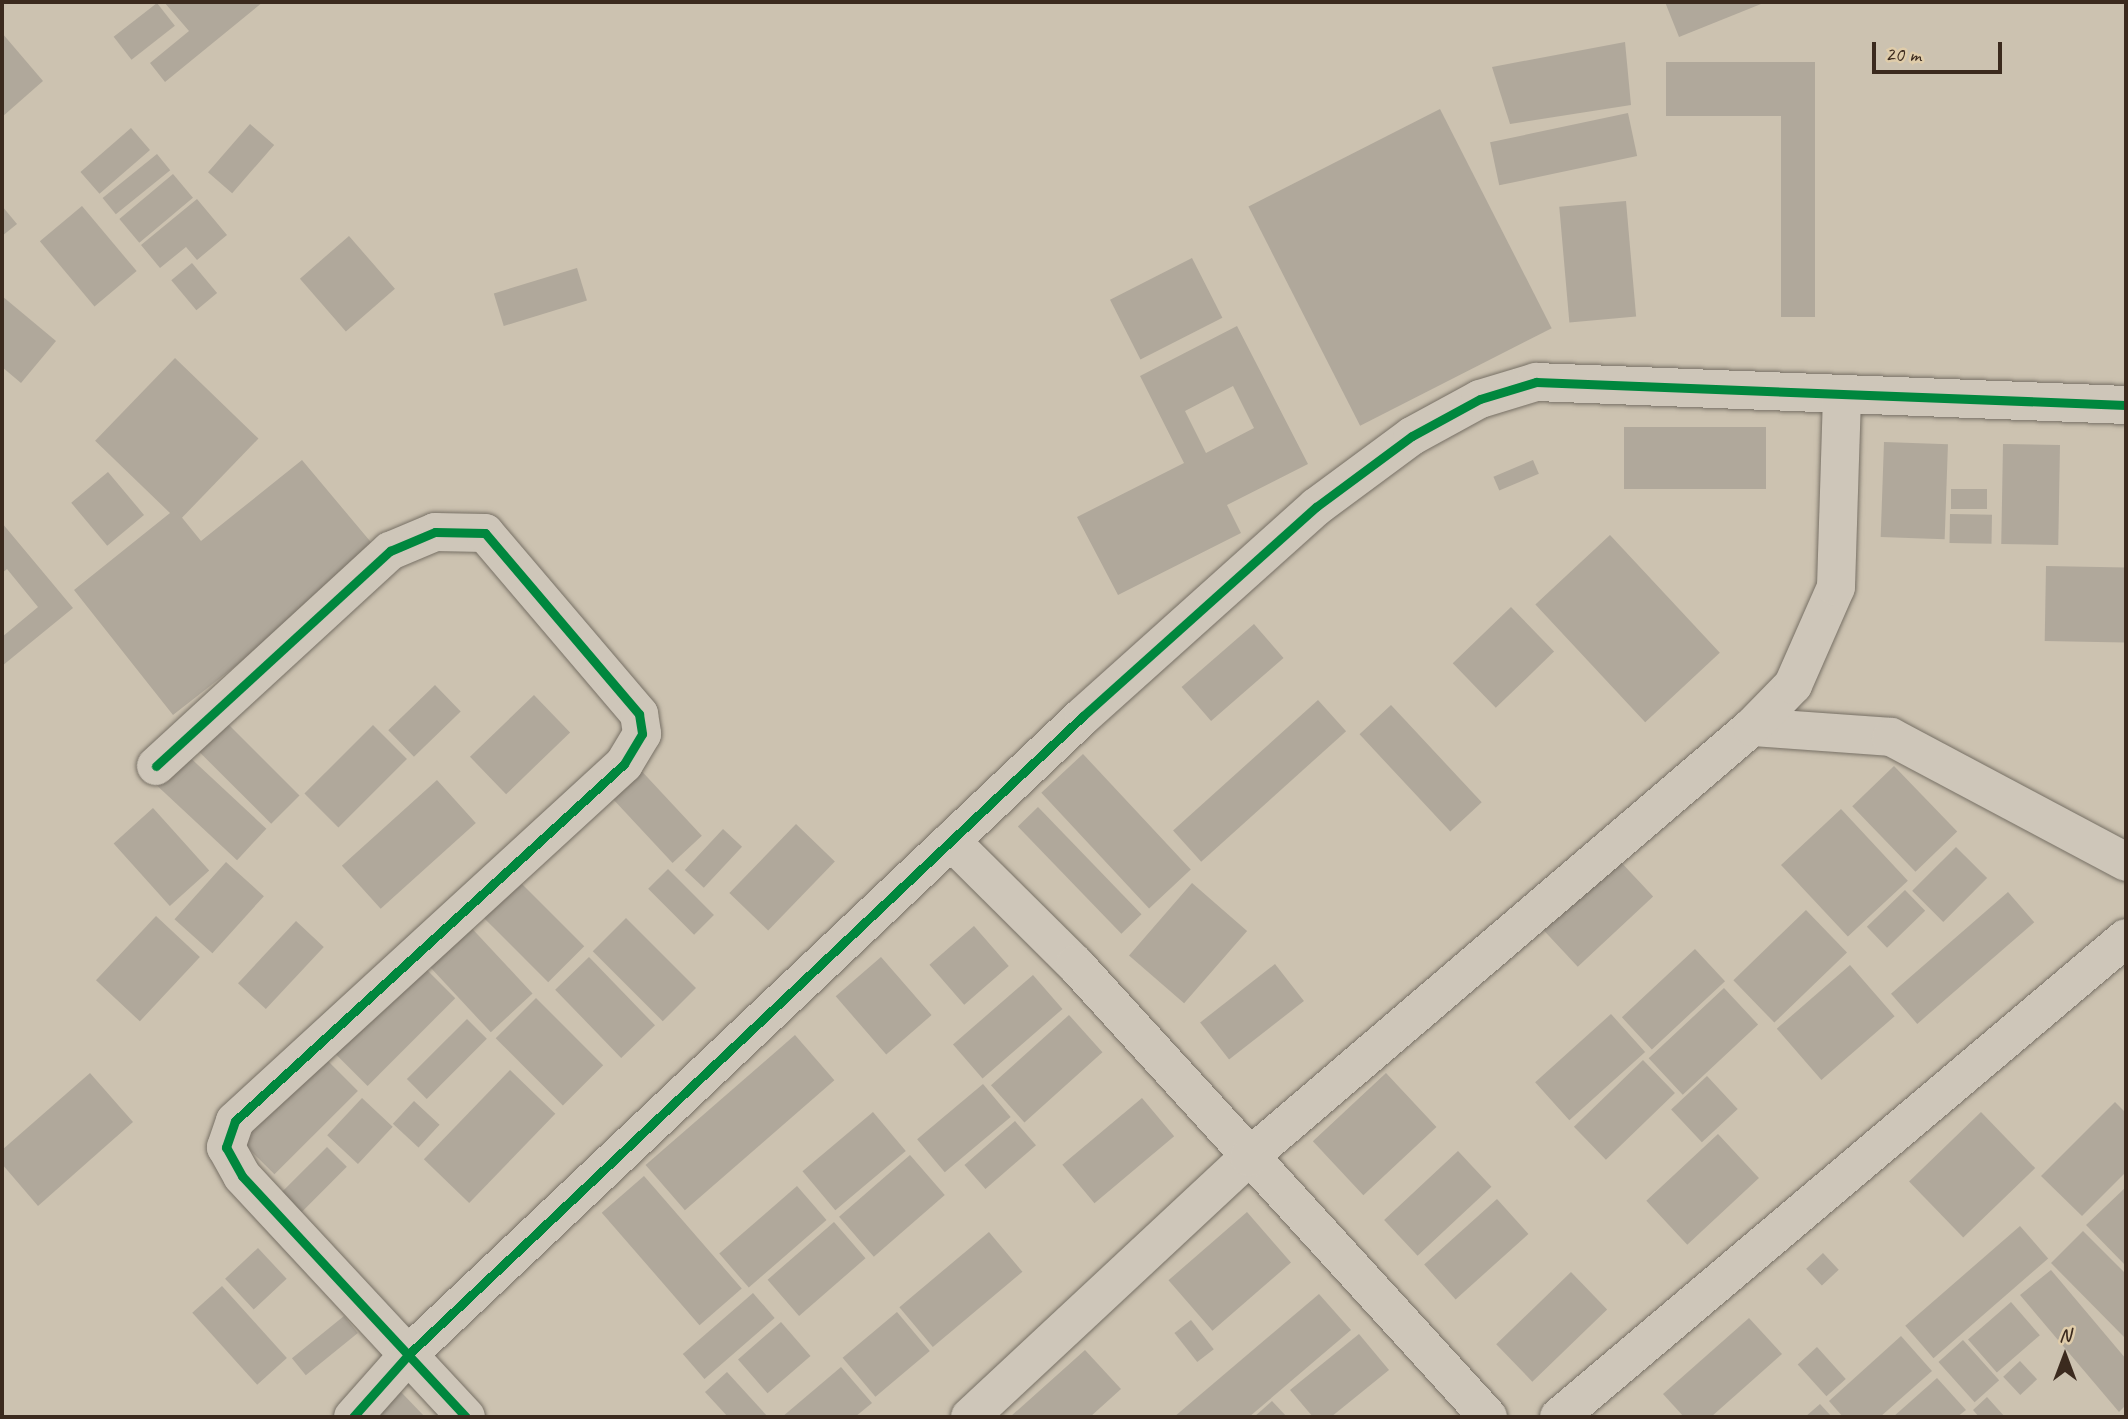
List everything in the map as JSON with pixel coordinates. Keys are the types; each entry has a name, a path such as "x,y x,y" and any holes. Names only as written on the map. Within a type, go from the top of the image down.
{"street":[{"path":"353,1417 409,1354 951,841 1316,507 1412,436 1480,399 1536,382 2126,405"},
{"path":"970,1417 1249,1157 1752,727 1793,685 1836,587 1842,394"},
{"path":"156,766 390,551 435,532 485,533 639,714 642,734 624,764 235,1121 226,1147 242,1176 466,1417"},
{"path":"1752,727 1891,737 2126,862"},
{"path":"951,841 1074,964 1488,1417"},
{"path":"1559,1417 2126,938"}],"building":[{"path":"164,2 263,2 165,82 150,63 189,31"},
{"path":"1665,2 1766,2 1679,37"},
{"path":"157,3 175,26 132,60 114,37"},
{"path":"2,33 43,81 2,117"},
{"path":"1625,42 1631,105 1510,124 1492,67"},
{"path":"1666,62 1815,62 1815,317 1781,317 1781,116 1666,116"},
{"path":"1440,109 1552,328 1360,426 1248,207"},
{"path":"1628,113 1637,156 1499,185 1490,142"},
{"path":"250,124 274,145 232,193 208,172"},
{"path":"131,128 150,150 99,194 80,172"},
{"path":"157,154 170,170 116,214 103,198"},
{"path":"173,174 193,198 139,243 119,219"},
{"path":"197,199 227,235 197,260 186,247 160,268 141,245"},
{"path":"1626,201 1636,317 1569,322 1559,207"},
{"path":"2,206 17,224 2,236"},
{"path":"82,206 137,271 95,306 40,241"},
{"path":"349,236 395,289 346,331 300,279"},
{"path":"1192,258 1222,318 1140,359 1110,300"},
{"path":"192,263 217,293 196,310 171,280"},
{"path":"577,268 587,301 504,326 494,293"},
{"path":"2,296 56,341 21,383 2,367"},
{"path":"1237,326 1308,464 1227,505 1241,533 1118,595 1077,517 1184,463 1140,376","holes":["1233,386 1254,428 1206,453 1185,411"]},
{"path":"175,358 258,439 179,521 95,441"},
{"path":"1624,427 1766,427 1766,489 1624,489"},
{"path":"1884,442 1948,444 1945,539 1881,537"},
{"path":"2003,444 2060,445 2058,545 2001,544"},
{"path":"302,460 380,553 173,715 74,590 175,509 201,541"},
{"path":"1533,460 1539,474 1499,491 1493,477"},
{"path":"108,472 144,515 107,546 71,503"},
{"path":"1951,489 1987,489 1987,509 1951,509"},
{"path":"1950,514 1992,515 1991,544 1949,543"},
{"path":"2,523 73,608 2,666 2,637 38,607 7,569 2,573"},
{"path":"1610,535 1720,653 1645,722 1535,605"},
{"path":"2046,566 2126,567 2125,642 2045,641"},
{"path":"1511,607 1554,652 1496,708 1453,663"},
{"path":"1254,624 1284,658 1211,721 1182,687"},
{"path":"435,685 461,712 414,757 388,730"},
{"path":"534,695 570,732 506,794 470,757"},
{"path":"1318,700 1346,731 1201,862 1173,830"},
{"path":"1391,705 1482,802 1450,832 1360,734"},
{"path":"221,717 299,795 271,824 193,745"},
{"path":"373,725 407,759 338,828 304,794"},
{"path":"183,751 266,829 237,860 154,782"},
{"path":"1083,754 1191,870 1149,908 1041,793"},
{"path":"635,764 702,836 673,863 606,791"},
{"path":"1894,766 1957,831 1915,872 1852,806"},
{"path":"437,780 476,823 381,909 342,866"},
{"path":"1038,807 1142,914 1121,934 1018,826"},
{"path":"153,808 209,870 170,906 114,843"},
{"path":"1841,809 1908,881 1848,937 1781,865"},
{"path":"796,824 835,862 768,931 729,893"},
{"path":"723,829 742,847 704,888 685,870"},
{"path":"1956,847 1987,878 1943,922 1912,891"},
{"path":"1619,860 1653,897 1578,967 1544,930"},
{"path":"226,862 264,896 212,953 174,919"},
{"path":"668,869 714,915 694,935 648,889"},
{"path":"510,872 584,946 548,982 474,908"},
{"path":"1192,883 1247,931 1184,1003 1129,955"},
{"path":"1905,890 1925,911 1887,948 1867,927"},
{"path":"2008,892 2034,922 1917,1024 1891,994"},
{"path":"1806,910 1847,952 1774,1023 1733,980"},
{"path":"156,916 200,957 140,1021 96,980"},
{"path":"626,918 696,988 663,1021 593,951"},
{"path":"296,921 324,947 266,1009 238,983"},
{"path":"465,921 533,993 491,1032 423,960"},
{"path":"974,926 1009,966 964,1005 929,965"},
{"path":"1695,949 1725,981 1652,1049 1622,1017"},
{"path":"589,957 655,1025 621,1058 555,990"},
{"path":"881,957 932,1015 886,1054 836,996"},
{"path":"1275,964 1304,1001 1229,1060 1200,1022"},
{"path":"422,965 455,998 368,1086 334,1053"},
{"path":"1850,965 1895,1016 1821,1080 1777,1029"},
{"path":"1033,975 1063,1009 983,1079 953,1045"},
{"path":"1724,988 1758,1025 1683,1095 1649,1058"},
{"path":"536,998 603,1065 563,1105 496,1038"},
{"path":"1611,1014 1645,1052 1569,1120 1535,1082"},
{"path":"1069,1015 1102,1052 1024,1122 991,1085"},
{"path":"467,1019 487,1039 427,1099 407,1079"},
{"path":"795,1035 834,1080 685,1210 646,1165"},
{"path":"319,1052 358,1091 274,1174 236,1135"},
{"path":"1643,1060 1675,1093 1606,1160 1574,1127"},
{"path":"510,1070 555,1114 469,1203 424,1159"},
{"path":"90,1073 133,1122 38,1206 2,1164 2,1150"},
{"path":"1386,1073 1436,1127 1363,1195 1313,1141"},
{"path":"1707,1076 1738,1109 1702,1142 1671,1109"},
{"path":"983,1084 1011,1117 945,1172 917,1139"},
{"path":"362,1098 393,1127 358,1164 327,1135"},
{"path":"1142,1098 1174,1136 1094,1203 1062,1165"},
{"path":"414,1101 440,1125 418,1148 393,1124"},
{"path":"2115,1102 2126,1113 2126,1172 2082,1216 2041,1176"},
{"path":"873,1112 906,1151 835,1210 803,1171"},
{"path":"1981,1112 2035,1168 1963,1238 1909,1181"},
{"path":"1015,1121 1036,1145 985,1189 964,1165"},
{"path":"1718,1134 1759,1178 1687,1245 1646,1201"},
{"path":"327,1147 347,1167 299,1215 279,1195"},
{"path":"1458,1151 1491,1187 1418,1256 1384,1220"},
{"path":"910,1155 945,1195 874,1257 839,1217"},
{"path":"644,1176 742,1288 699,1325 602,1213"},
{"path":"797,1186 827,1220 749,1288 719,1254"},
{"path":"2126,1187 2126,1266 2086,1225"},
{"path":"1497,1199 1528,1234 1456,1300 1424,1265"},
{"path":"1247,1212 1291,1263 1212,1331 1169,1280"},
{"path":"834,1222 865,1258 799,1316 768,1280"},
{"path":"2020,1226 2048,1258 1933,1358 1905,1326"},
{"path":"2083,1231 2126,1274 2126,1339 2051,1263"},
{"path":"989,1232 1022,1272 933,1347 899,1307"},
{"path":"258,1248 287,1279 254,1309 225,1279"},
{"path":"1823,1253 1839,1270 1822,1286 1806,1269"},
{"path":"2051,1270 2126,1359 2126,1405 2119,1412 2020,1295"},
{"path":"1571,1272 1607,1309 1532,1382 1496,1344"},
{"path":"222,1286 287,1358 257,1385 192,1313"},
{"path":"753,1293 775,1318 704,1379 683,1354"},
{"path":"1319,1294 1351,1330 1249,1417 1174,1417"},
{"path":"2011,1302 2040,1335 1997,1373 1968,1339"},
{"path":"897,1312 930,1351 875,1397 843,1358"},
{"path":"344,1316 358,1333 306,1375 292,1358"},
{"path":"1749,1318 1782,1354 1711,1417 1684,1417 1663,1394"},
{"path":"1191,1320 1214,1349 1197,1362 1174,1333"},
{"path":"781,1322 811,1356 768,1393 738,1359"},
{"path":"1359,1334 1389,1370 1331,1417 1313,1417 1290,1390"},
{"path":"1901,1336 1932,1371 1880,1417 1843,1417 1829,1401"},
{"path":"1963,1340 1999,1380 1975,1402 1938,1362"},
{"path":"1817,1347 1846,1379 1826,1396 1798,1364"},
{"path":"1085,1350 1121,1389 1090,1417 1010,1417"},
{"path":"2020,1361 2037,1379 2020,1395 2003,1377"},
{"path":"841,1367 872,1403 855,1417 782,1417"},
{"path":"727,1372 768,1417 728,1417 705,1392"},
{"path":"1937,1378 1966,1410 1957,1417 1893,1417"},
{"path":"401,1392 425,1417 373,1417"},
{"path":"1987,1397 2005,1417 1979,1417 1973,1410"},
{"path":"1272,1401 1287,1417 1254,1417"},
{"path":"1820,1404 1832,1417 1805,1417"}],"cycle path":[{"path":"353,1417 409,1354 1083,716 1316,507 1412,436 1480,399 1536,382 2126,405"},
{"path":"156,766 390,551 435,532 485,533 639,714 642,734 624,764 235,1121 226,1147 242,1176 466,1417"}]}
